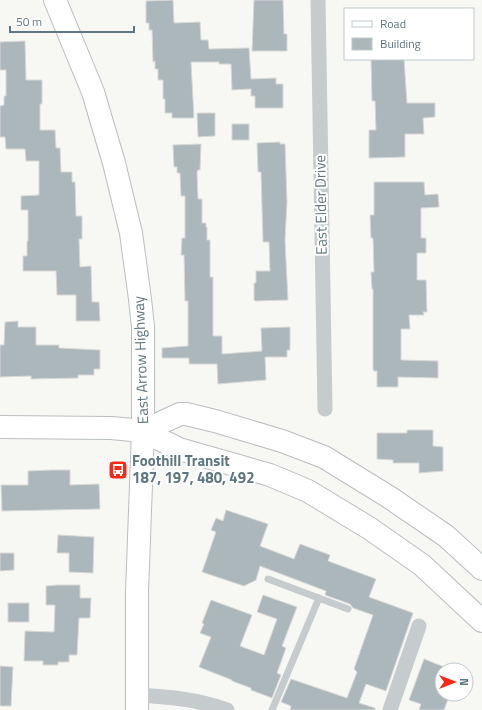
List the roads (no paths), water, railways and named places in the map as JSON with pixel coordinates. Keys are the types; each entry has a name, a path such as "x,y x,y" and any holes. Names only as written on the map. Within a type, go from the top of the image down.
{"main road":[{"name":"East Arrow Highway","path":"55,0 92,92 114,163 131,233 140,299 142,327 142,431 137,592 137,703"},
{"path":"142,431 180,414 186,414 282,440 324,457 389,496 446,536 482,569"},
{"path":"0,427 104,428 142,431 179,449 270,476 308,491 370,528 422,565 482,621"}],"street":[{"name":"East Elder Drive","path":"318,0 325,409"},
{"path":"390,710 420,626"},
{"path":"137,703 191,700 227,710"}],"lane":[{"path":"268,579 348,609"},
{"path":"272,710 319,598"}],"place":[{"name":"Foothill Transit 187, 197, 480, 492","path":"118,470"}]}
